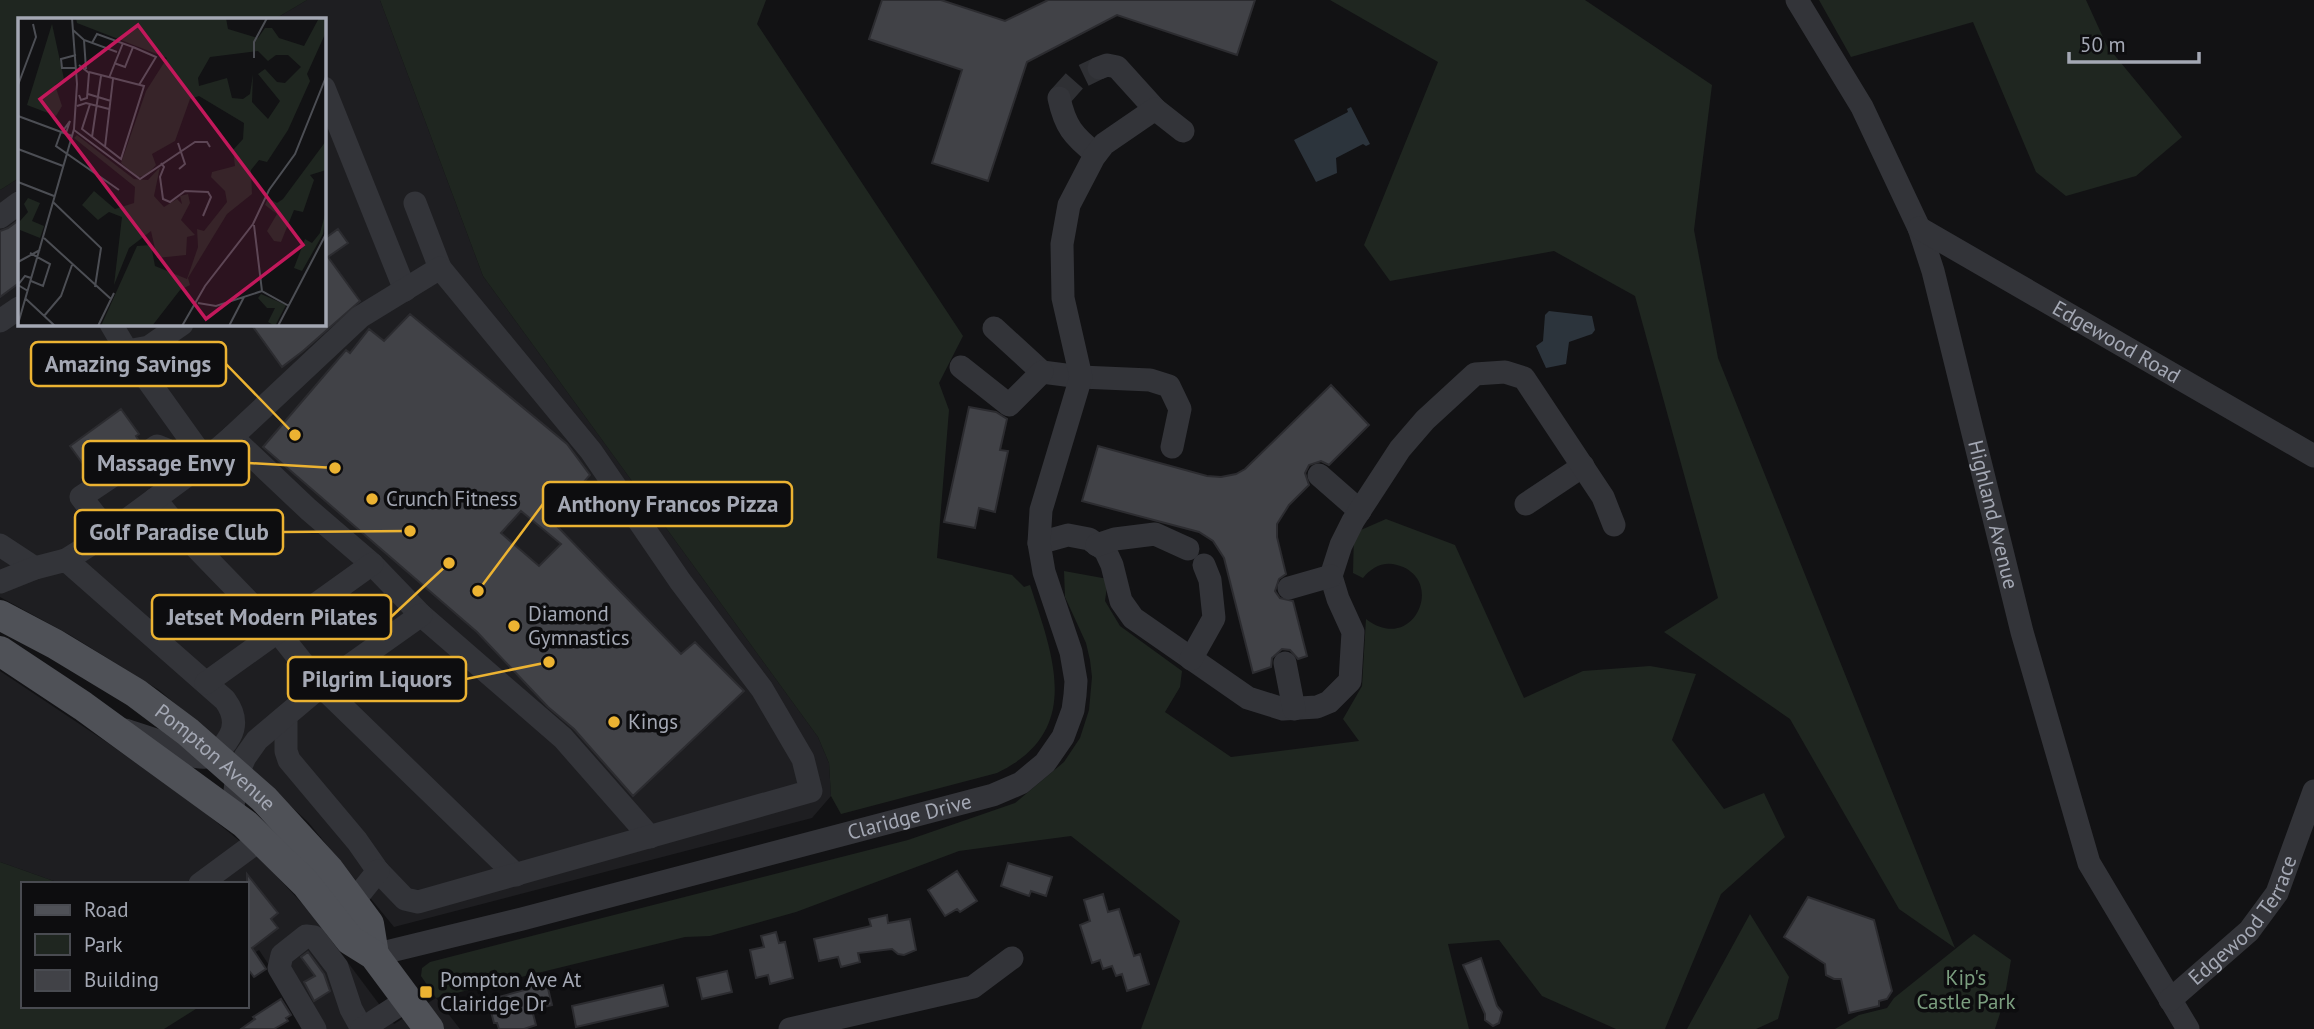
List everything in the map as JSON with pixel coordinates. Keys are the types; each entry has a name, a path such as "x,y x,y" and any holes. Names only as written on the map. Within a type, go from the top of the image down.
{"main road":[{"name":"Pompton Avenue","path":"0,615 127,687 188,732 237,775 293,828 353,902 369,924 374,956"},
{"name":"Pompton Avenue","path":"0,652 109,725 232,814 261,839 306,884 350,940 374,956 429,1029"}],"street":[{"name":"Highland Avenue","path":"1797,0 1862,107 1919,228 1936,284 2022,632 2089,863 2188,1029"},
{"path":"1099,68 1107,65 1117,67 1155,109 1183,131"},
{"path":"326,93 405,290"},
{"path":"1059,98 1063,118 1075,138 1096,154"},
{"path":"1081,377 1063,298 1062,244 1069,205 1104,144 1155,109"},
{"path":"286,716 286,751 289,760 357,841 378,871 405,899 418,902 811,791 803,759 762,689 680,580 592,451 440,268 415,203"},
{"path":"0,216 18,204"},
{"name":"Edgewood Road","path":"1919,228 2314,456"},
{"path":"0,582 35,568 66,560 110,533 233,437 360,317 440,268"},
{"path":"0,321 18,309"},
{"path":"112,326 197,467"},
{"path":"127,351 149,347 179,326"},
{"path":"994,328 1042,372 1081,377 1150,380 1169,386 1180,409 1172,447"},
{"path":"961,366 1009,405 1042,372"},
{"path":"1039,543 1068,535 1089,539 1104,550 1112,565 1121,601 1133,618 1248,698 1283,709 1294,709 1317,707 1329,702 1350,681 1353,632 1331,576 1341,545 1387,466 1420,425 1475,374 1505,372 1524,378 1604,497 1614,525"},
{"name":"Claridge Drive","path":"374,956 993,796 1021,783 1045,763 1059,744 1069,724 1075,695 1076,681 1071,652 1044,572 1039,543 1041,510 1081,377"},
{"path":"233,437 308,509 372,564 421,615 563,738 650,837"},
{"path":"110,533 81,497 157,446 197,467"},
{"path":"1526,504 1583,466"},
{"path":"1320,475 1360,512"},
{"path":"155,499 184,535 278,632 321,686 516,875"},
{"path":"1097,545 1115,539 1155,534 1196,557 1210,580 1214,618 1191,659"},
{"path":"0,545 35,568"},
{"path":"66,560 206,683 230,707 234,720 229,738 214,755 197,759 160,742 109,725"},
{"path":"206,683 372,564"},
{"path":"1289,588 1331,576"},
{"path":"232,814 237,775 257,740 321,686 421,615"},
{"path":"1285,663 1294,709"},
{"name":"Edgewood Terrace","path":"2170,1000 2249,931 2277,893 2314,790"},
{"path":"203,882 261,839"},
{"path":"353,902 378,871"},
{"path":"315,1029 279,968 282,955 306,936 314,937 337,967 351,1009 362,1029 407,1000"},
{"path":"790,1029 973,987 1012,958"}],"shaded area":[{"path":"307,0 380,0 483,276 818,737 829,763 831,796 812,818 394,927 308,822 159,690 70,635 0,597 0,190 18,179 18,326 326,326 326,18 277,18"},
{"path":"1351,107 1370,144 1363,144 1336,158 1337,173 1316,182 1294,140 1348,112 1347,109"},
{"path":"1549,311 1592,316 1595,330 1592,334 1569,342 1566,364 1546,368 1536,346 1543,341 1545,315"},
{"path":"0,671 108,743 204,812 258,856 310,912 394,1024 436,998 460,1029 311,1029 259,950 248,956 248,882 56,882 0,862"}],"green space":[{"path":"0,0 307,0 277,18 18,18 18,179 0,190"},
{"path":"380,0 766,0 757,24 963,336 939,383 949,410 937,558 1012,575 1024,587 1030,585 1047,638 1055,690 1052,714 1042,736 1024,756 997,773 841,814 831,796 829,763 818,737 483,276"},
{"path":"1330,0 1585,0 1712,85 1694,230 1718,358 1955,948 1899,909 1790,719 1664,632 1718,598 1635,296 1554,251 1390,281 1364,245 1438,62"},
{"path":"1819,0 2086,0 2107,46 2182,137 2136,176 2066,196 2036,172 1973,22 1851,57"},
{"path":"1386,519 1455,545 1524,698 1583,671 1650,666 1696,674 1672,740 1724,809 1764,793 1785,837 1721,894 1665,1029 1616,1029 1542,996 1499,940 1448,944 1469,1029 1141,1029 1180,921 1071,836 959,851 796,912 710,936 685,937 436,998 421,976 422,968 430,962 908,840 1015,803 1064,762 1080,738 1089,710 1092,677 1090,660 1086,643 1065,597 1064,571 1108,579 1105,601 1120,626 1182,671 1180,687 1165,712 1231,757 1359,741 1343,719 1362,686 1366,619 1383,628 1398,628 1410,622 1418,611 1422,598 1420,584 1412,573 1397,565 1378,566 1363,578 1353,573 1354,533"},
{"path":"0,862 56,882 21,882 21,1008 197,1008 164,1029 0,1029"},
{"path":"1750,914 1789,977 1778,1019 1756,1029 1687,1029"},
{"name":"Kip's Castle Park","path":"1974,934 2011,960 2004,1001 1995,1029 1835,1029 1859,1015 1887,1008 1894,998"}],"building":[{"path":"882,0 941,0 1005,21 1048,0 1255,0 1237,55 1117,15 1027,62 988,181 932,163 962,70 869,39"},
{"path":"18,221 18,284 0,297 0,231"},
{"path":"338,229 348,243 328,257 360,301 282,367 252,326 326,326 326,238"},
{"path":"410,314 567,444 590,475 551,520 681,654 695,642 744,691 633,796 574,729 548,707 477,632 263,447 346,350 350,353 369,329 384,341","holes":["521,511 561,544 539,566 501,533"]},
{"path":"1331,385 1369,425 1329,465 1321,461 1309,465 1305,473 1309,485 1289,505 1277,524 1277,537 1286,574 1279,579 1275,591 1280,598 1293,601 1307,656 1298,659 1290,650 1282,649 1272,658 1271,667 1253,673 1224,558 1213,541 1199,532 1082,501 1098,446 1207,476 1236,474 1245,469"},
{"path":"969,407 996,412 1007,419 1000,450 1008,451 995,512 979,508 975,528 944,522"},
{"path":"121,409 139,434 136,436 139,441 93,472 90,469 88,471 70,446"},
{"path":"1008,863 1052,877 1046,896 1031,891 1029,896 1001,886"},
{"path":"957,871 977,901 960,912 957,909 945,916 928,890"},
{"path":"247,874 278,913 271,919 278,928 252,948 266,969 254,977 248,969"},
{"path":"1103,894 1108,912 1119,909 1134,956 1140,954 1149,984 1127,991 1122,974 1116,976 1112,966 1103,969 1100,960 1092,963 1080,925 1090,921 1084,900"},
{"path":"1808,897 1874,920 1892,991 1887,999 1879,1001 1879,1006 1849,1013 1841,979 1826,975 1825,964 1784,937"},
{"path":"887,915 888,923 910,919 916,950 904,955 892,949 858,953 860,962 841,967 838,957 819,961 814,939 871,926 869,919"},
{"path":"776,932 779,943 785,942 793,978 770,984 768,975 756,978 750,950 764,947 761,936"},
{"path":"308,952 324,974 330,991 314,1001 304,982 315,976 301,957"},
{"path":"1481,958 1497,1006 1502,1012 1499,1023 1493,1026 1485,1020 1485,1014 1463,965"},
{"path":"727,971 732,992 702,999 697,978"},
{"path":"545,976 552,1005 532,1010 536,1025 524,1029 499,1029 497,1023 494,1023 488,1000 528,989 526,981"},
{"path":"663,985 668,1006 576,1027 572,1006"},
{"path":"281,999 291,1015 286,1018 288,1021 274,1029 241,1029 255,1019 253,1017"}],"tunnel":[{"path":"1059,98 1076,79 1099,68"}],"place":[{"name":"Amazing Savings","path":"295,435"},
{"name":"Massage Envy","path":"335,468"},
{"name":"Crunch Fitness","path":"372,499"},
{"name":"Golf Paradise Club","path":"410,531"},
{"name":"Jetset Modern Pilates","path":"449,563"},
{"name":"Anthony Francos Pizza","path":"478,591"},
{"name":"Diamond Gymnastics","path":"514,626"},
{"name":"Pilgrim Liquors","path":"549,662"},
{"name":"Kings","path":"614,722"},
{"name":"Pompton Ave At Clairidge Dr","path":"426,992"}]}
